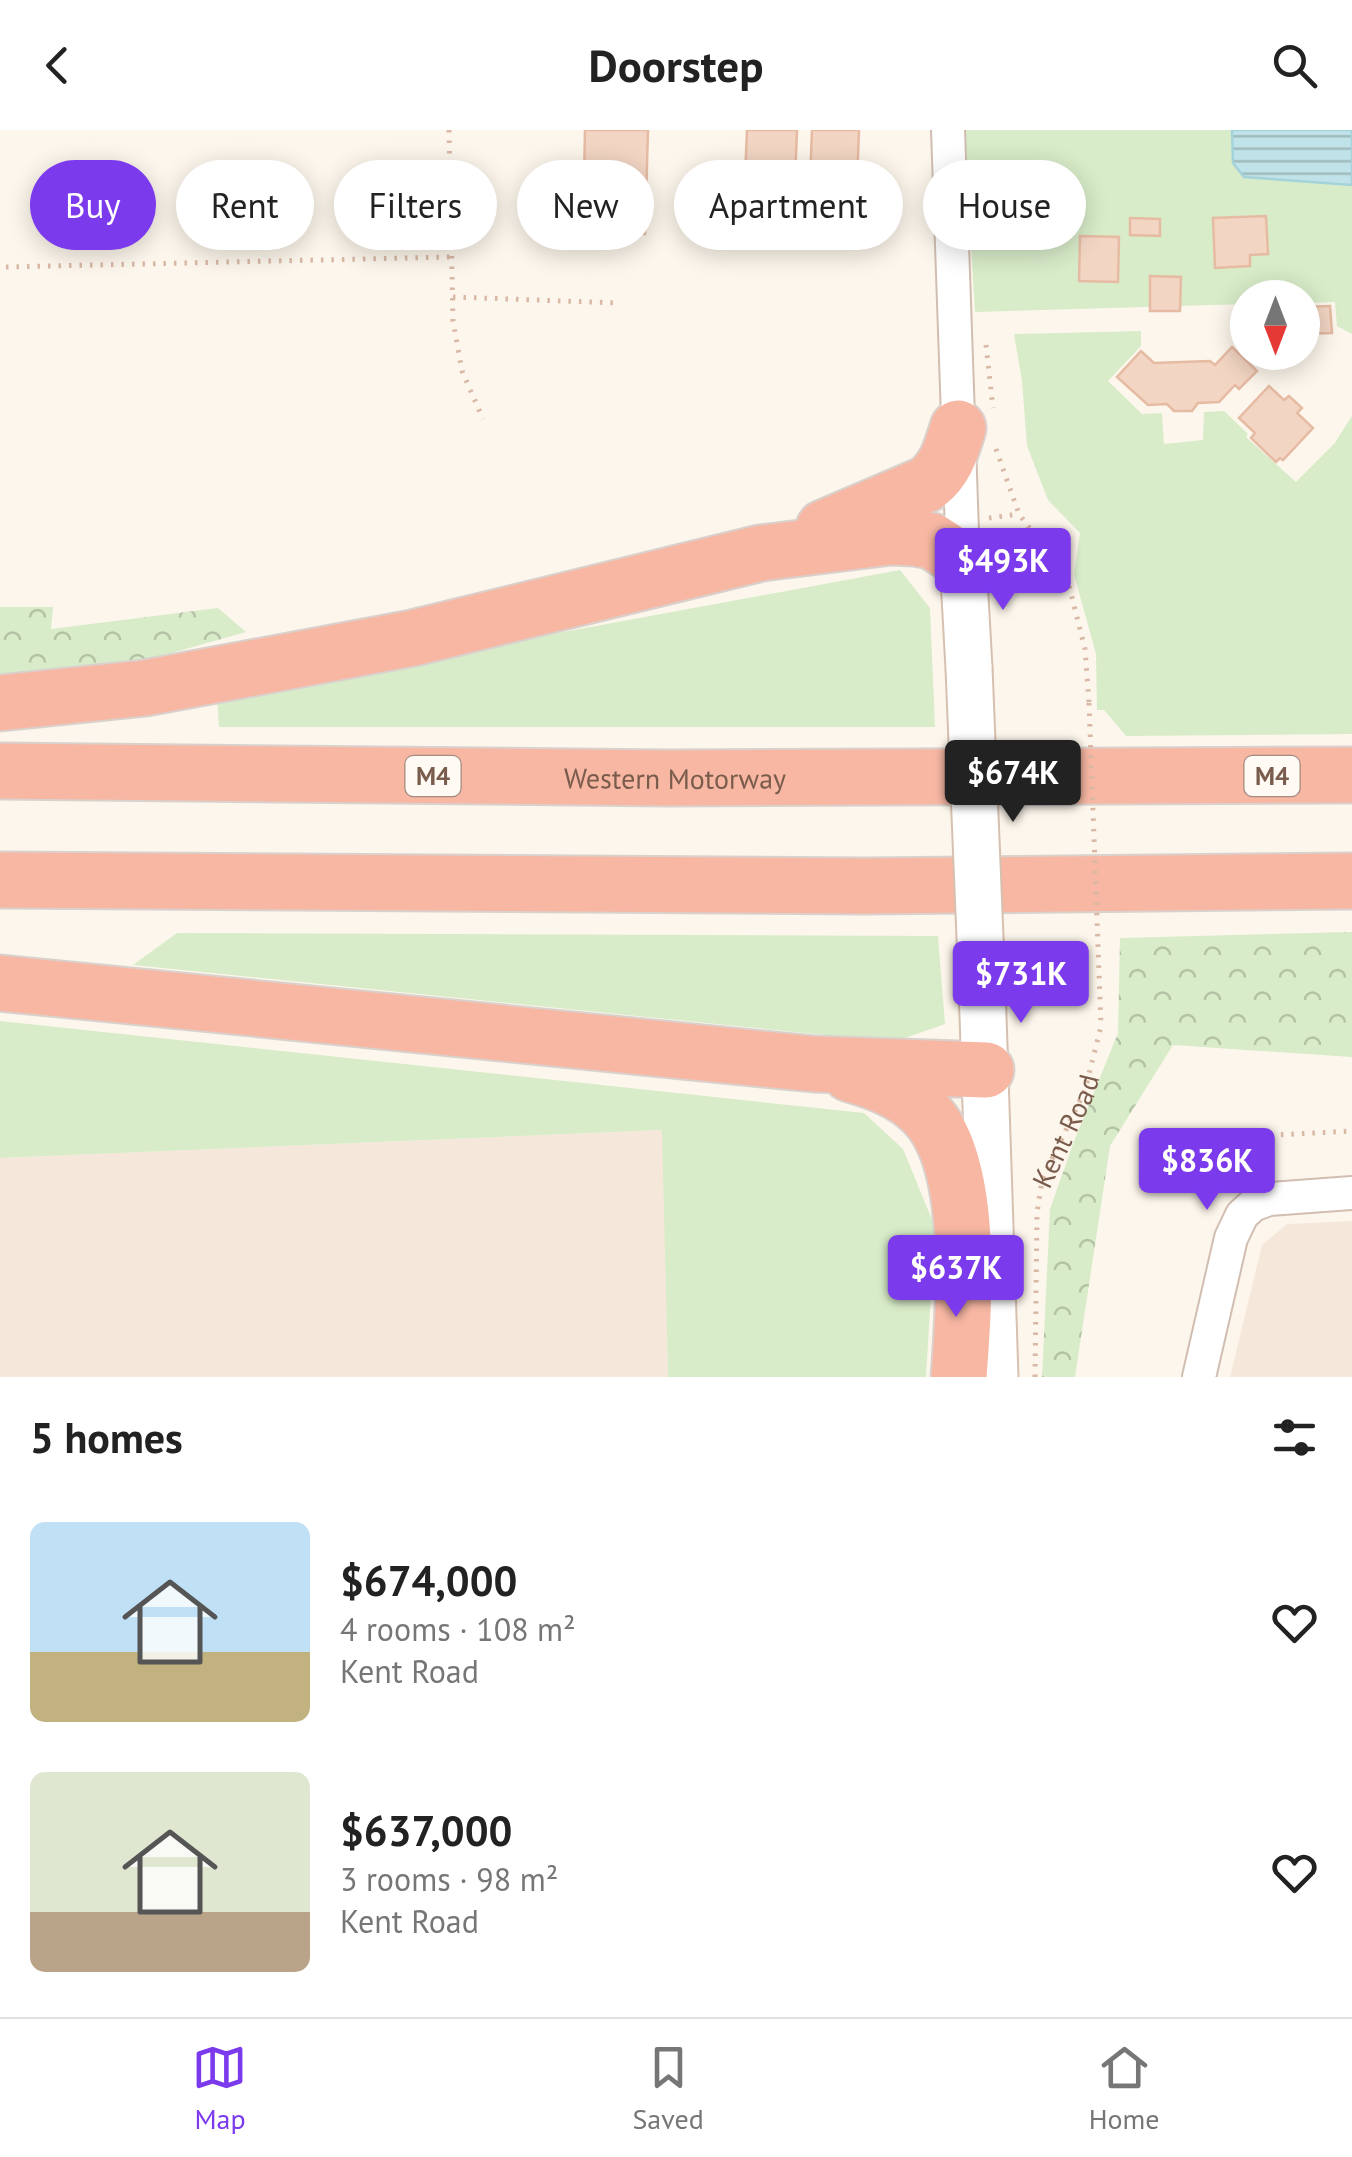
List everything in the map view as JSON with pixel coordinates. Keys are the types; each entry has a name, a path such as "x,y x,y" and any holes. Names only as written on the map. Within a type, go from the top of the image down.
{"highway":[{"path":"761,553 927,484 982,427"},
{"path":"0,703 145,688 413,638 761,553 890,537 932,541 963,561"},
{"name":"Western Motorway","path":"0,771 667,778 1352,775"},
{"path":"0,880 825,886 1352,882"},
{"path":"0,983 814,1064 986,1070"},
{"path":"814,1064 879,1082 927,1114 940,1135 956,1188 965,1245 959,1377"}],"main road":[{"name":"Kent Road","path":"963,561 996,1377"},
{"name":"Kent Road","path":"971,1377 991,1260"}],"street":[{"name":"Kent Road","path":"948,130 955,338 982,427 963,561"},
{"path":"1199,1377 1231,1238 1242,1215 1269,1199 1352,1193"}],"path":[{"path":"449,130 453,320 462,371 483,418"},
{"path":"6,267 452,257"},
{"path":"453,297 619,303"},
{"name":"Kent Road","path":"955,338 981,337 988,348 982,427 1020,514 1066,578 1085,649 1101,1026 1085,1090 1042,1180 1037,1213 1036,1377"},
{"path":"1196,1139 1352,1131"}],"shaded area":[{"path":"663,1130 668,1377 0,1377 0,1158"},
{"path":"1352,1221 1352,1377 1230,1377 1262,1245 1287,1224"}],"green space":[{"path":"964,130 1352,130 1352,334 1337,326 1335,302 1320,302 1320,280 1230,280 1230,304 975,312 971,250 1086,250 1086,160 966,160"},
{"path":"1141,331 1141,346 1108,381 1142,414 1162,413 1164,444 1203,440 1204,412 1224,411 1248,434 1246,437 1296,482 1334,444 1352,416 1352,734 1126,736 1104,710 1097,710 1096,654 1074,574 1080,533 1048,500 1027,446 1014,334"},
{"path":"900,570 930,608 935,727 219,727 217,696"},
{"path":"0,607 53,607 51,629 218,608 246,632 115,669 0,677"},
{"path":"1352,932 1352,1057 1173,1045 1110,1146 1075,1377 1042,1377 1050,1209 1118,1033 1120,938"},
{"path":"177,933 938,936 945,1024 894,1042 133,965"},
{"path":"0,1021 864,1113 903,1149 935,1227 926,1377 668,1377 662,1130 0,1158"}],"water":[{"path":"1232,130 1352,130 1352,185 1244,177 1233,163"}],"building":[{"path":"585,130 648,130 647,160 584,160"},
{"path":"747,130 797,130 796,160 746,160"},
{"path":"812,130 859,130 858,160 811,160"},
{"path":"1266,216 1268,254 1250,255 1250,266 1215,268 1213,218"},
{"path":"1130,218 1160,219 1160,236 1130,235"},
{"path":"1086,236 1119,237 1118,282 1079,281 1080,250 1086,250"},
{"path":"1150,276 1181,277 1180,311 1150,311"},
{"path":"1320,306 1330,306 1332,333 1320,333"},
{"path":"1230,349 1230,370 1257,371 1239,389 1235,385 1219,402 1198,403 1192,411 1174,411 1167,404 1148,405 1117,377 1141,351 1154,363 1210,361 1215,365"},
{"path":"1269,386 1284,400 1289,396 1302,408 1297,413 1313,428 1283,460 1276,462 1251,438 1255,433 1239,418"}]}
